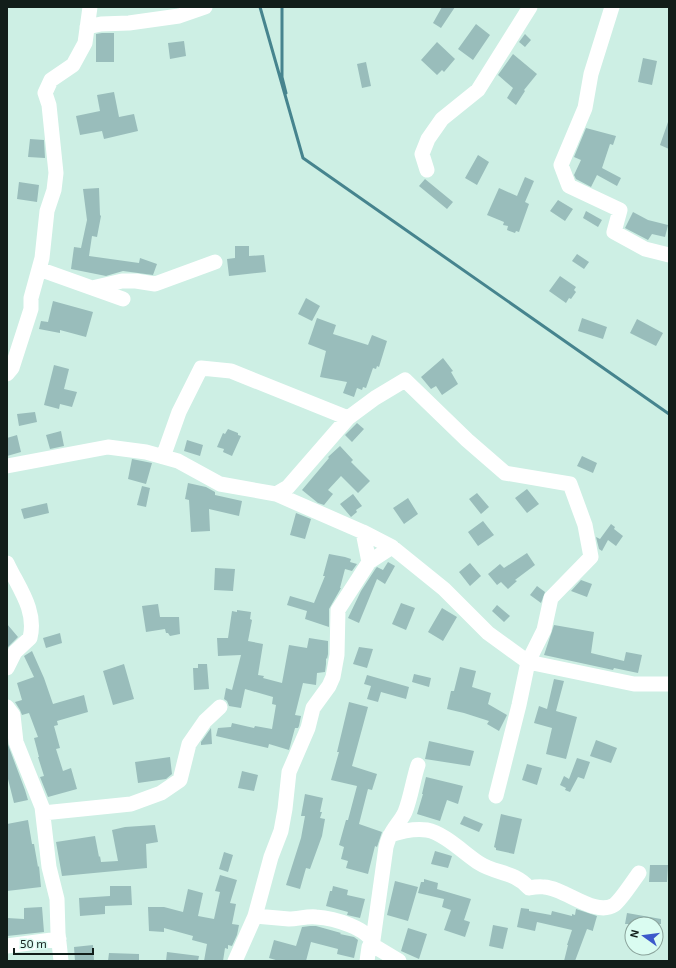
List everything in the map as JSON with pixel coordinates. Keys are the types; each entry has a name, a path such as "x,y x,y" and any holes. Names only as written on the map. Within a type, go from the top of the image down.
{"street":[{"path":"7,374 12,368 31,309 31,298 42,258 47,212 54,190 56,173 49,105 45,92 51,80 73,64 85,43 90,7"},
{"path":"88,27 101,24 129,23 179,16 205,7"},
{"path":"427,170 422,154 428,139 442,120 478,90 530,7"},
{"path":"612,7 591,74 586,108 561,165 569,186 620,210 614,232 645,250 669,255"},
{"path":"92,288 122,281 136,281 155,284 215,262"},
{"path":"39,269 123,299"},
{"path":"163,457 179,412 201,368 230,371 348,418"},
{"path":"276,494 288,487 348,418 375,398 404,380 467,440 505,473 570,484 585,525 591,557 551,598 544,630 528,662 519,705 496,796"},
{"path":"7,466 108,447 146,452 178,461 220,484 276,494 363,532 392,547 444,589 488,634 528,662 634,684 669,684"},
{"path":"363,532 369,562"},
{"path":"235,961 255,916 271,856 281,831 289,772 308,728 313,708 329,686 333,677 337,655 338,610 369,562 392,547"},
{"path":"7,563 22,592 30,612 32,632 30,638 15,652 7,668"},
{"path":"7,707 13,716 16,742 42,807 49,867 57,899 61,961"},
{"path":"43,813 131,804 161,793 180,780 189,744 205,721 220,707"},
{"path":"399,961 374,946 373,940 384,856 390,835 402,819 406,810 418,764"},
{"path":"390,835 407,830 428,830 446,839 480,864 511,874 522,881 529,888 545,887 563,893 586,904 604,909 614,904 639,873"},
{"path":"255,916 291,919 315,917 334,919 363,932 373,940"},
{"path":"7,946 59,939"},
{"path":"367,961 369,948 373,940"}],"building":[{"path":"442,7 455,7 441,28 433,23"},
{"path":"476,24 490,35 473,60 458,49"},
{"path":"114,33 114,62 96,62 96,34"},
{"path":"525,34 531,40 525,47 519,42"},
{"path":"184,41 186,56 170,59 168,43"},
{"path":"437,42 455,59 444,72 442,70 437,75 421,60"},
{"path":"513,54 537,74 524,90 525,91 516,105 507,98 513,88 498,75"},
{"path":"643,58 657,61 652,85 638,82"},
{"path":"366,62 371,86 362,88 357,64"},
{"path":"114,92 119,117 134,114 138,131 104,139 102,131 80,135 76,116 100,111 97,95"},
{"path":"669,122 669,149 660,145"},
{"path":"586,128 616,136 613,145 610,144 602,168 621,178 617,186 597,175 591,187 576,179 574,175 581,160 574,157"},
{"path":"30,139 44,140 45,158 28,157"},
{"path":"478,155 489,162 477,185 465,178"},
{"path":"525,177 534,181 525,202 529,204 519,232 516,231 515,233 507,230 508,226 503,225 504,222 487,215 499,188 517,196"},
{"path":"425,179 453,202 447,209 419,186"},
{"path":"19,182 39,185 37,202 17,199"},
{"path":"99,188 101,216 97,237 92,236 89,256 139,263 140,258 157,264 153,275 123,271 106,276 71,269 74,247 81,248 87,220 83,189"},
{"path":"558,200 573,209 565,221 550,211"},
{"path":"586,211 602,220 598,227 583,218"},
{"path":"633,212 648,220 668,225 665,237 652,234 648,240 625,228"},
{"path":"235,246 249,246 249,256 264,255 266,272 229,276 227,259 235,258"},
{"path":"577,254 589,262 584,269 572,261"},
{"path":"560,276 576,287 574,290 576,292 566,303 549,291"},
{"path":"306,298 320,306 312,321 298,314"},
{"path":"53,301 93,312 86,337 60,330 60,333 39,329 41,321 48,322"},
{"path":"317,318 336,325 333,334 368,345 372,335 387,341 379,367 377,366 376,369 373,368 366,388 363,387 362,390 357,388 354,397 343,393 347,382 320,377 326,351 308,344"},
{"path":"582,318 607,327 603,339 578,331"},
{"path":"637,319 663,333 656,346 630,333"},
{"path":"443,358 453,371 451,372 458,384 442,395 436,386 431,389 421,377"},
{"path":"54,365 69,369 64,389 77,392 72,407 60,404 59,409 44,405"},
{"path":"35,412 37,422 19,426 17,414"},
{"path":"357,423 364,429 352,442 345,435"},
{"path":"228,429 238,433 238,435 241,436 232,456 223,452 224,449 217,447 223,433 225,434"},
{"path":"61,431 64,446 50,449 46,435"},
{"path":"17,435 21,452 7,456 7,438"},
{"path":"187,440 203,445 200,456 184,451"},
{"path":"340,446 353,460 351,462 370,481 358,493 341,476 328,490 333,494 324,505 318,503 302,490 329,458 328,457"},
{"path":"582,456 597,463 593,473 577,466"},
{"path":"132,459 152,463 146,484 128,479"},
{"path":"188,483 206,487 215,492 215,495 242,501 239,516 209,509 210,531 191,532 189,500 185,499"},
{"path":"142,486 150,488 146,507 137,505"},
{"path":"527,489 539,504 527,513 515,498"},
{"path":"477,493 489,507 481,514 469,499"},
{"path":"353,494 362,506 356,510 357,512 351,517 340,504"},
{"path":"408,498 418,514 404,524 393,508"},
{"path":"47,503 49,513 24,519 21,509"},
{"path":"296,513 311,519 305,539 290,535"},
{"path":"483,521 494,535 478,546 468,532"},
{"path":"611,524 615,527 614,529 623,536 616,546 608,540 602,551 599,549 596,537 600,539"},
{"path":"527,553 535,565 515,580 517,581 508,589 501,582 497,585 488,574 500,564 504,568"},
{"path":"329,554 351,559 350,562 357,564 352,571 345,569 341,588 329,609 329,627 305,619 307,611 287,605 290,596 314,603 325,576 323,576"},
{"path":"388,562 395,566 385,584 377,579 359,623 348,618 361,591 376,568 377,567 383,570"},
{"path":"470,563 481,576 470,586 459,572"},
{"path":"215,568 235,569 233,591 214,590"},
{"path":"581,580 592,584 587,597 571,591"},
{"path":"537,586 545,592 541,603 530,595"},
{"path":"401,603 415,608 406,630 392,624"},
{"path":"158,604 160,617 179,617 180,634 170,636 166,633 165,629 146,632 142,606"},
{"path":"497,605 510,616 504,622 492,611"},
{"path":"442,608 457,617 443,641 428,632"},
{"path":"237,610 251,612 250,619 252,620 248,641 263,644 258,675 264,676 263,678 282,683 289,645 307,648 309,638 328,641 328,654 327,659 326,658 325,672 317,673 316,685 303,683 295,715 301,716 299,726 298,728 295,728 289,750 269,744 268,748 216,736 218,728 231,727 232,723 254,728 255,726 272,729 276,705 272,704 273,697 245,689 241,708 229,706 227,701 224,699 226,688 232,690 241,655 218,656 217,638 228,638 232,611 237,612"},
{"path":"7,624 18,637 7,648"},
{"path":"554,625 594,632 591,653 624,661 626,652 642,655 638,673 614,668 613,670 544,655"},
{"path":"60,633 62,643 46,648 43,638"},
{"path":"359,647 373,649 367,668 353,664"},
{"path":"32,651 44,678 53,704 84,695 88,712 57,721 58,725 54,726 60,748 56,749 63,771 71,768 77,789 48,797 40,777 44,776 34,738 38,737 29,713 22,715 15,702 22,700 17,683 34,677 24,656"},
{"path":"124,664 134,699 113,705 103,671"},
{"path":"198,664 207,664 209,689 194,690 193,668 198,668"},
{"path":"460,667 476,671 472,687 491,693 488,704 507,715 499,731 487,724 489,721 447,709 451,691 454,691"},
{"path":"414,674 431,678 429,687 412,682"},
{"path":"367,675 409,687 406,699 381,692 378,702 367,699 371,686 364,684"},
{"path":"554,679 564,681 556,711 577,717 566,759 546,754 552,728 534,723 539,706 547,709"},
{"path":"349,702 368,707 352,766 377,774 372,790 368,789 359,824 382,832 377,847 375,846 368,874 346,868 348,861 341,859 344,847 339,845 346,820 348,820 357,786 331,780 339,752 337,752"},
{"path":"211,728 212,744 201,745 201,742"},
{"path":"596,740 617,748 611,763 590,756"},
{"path":"429,741 474,751 470,766 425,759"},
{"path":"7,742 28,800 14,803 7,775"},
{"path":"170,757 172,774 166,779 138,783 135,762"},
{"path":"577,758 590,762 584,779 578,777 570,792 565,790 566,788 560,785 564,776 569,779"},
{"path":"527,764 542,768 537,785 522,780"},
{"path":"242,771 258,775 254,791 238,788"},
{"path":"426,777 463,786 458,804 447,800 440,821 417,814"},
{"path":"305,794 323,798 320,818 325,819 322,836 310,869 306,868 300,889 286,885 301,838 305,816 301,816"},
{"path":"501,814 522,819 514,854 496,850 494,847"},
{"path":"464,816 483,824 479,832 460,824"},
{"path":"28,820 32,844 34,844 38,867 39,866 41,887 7,891 7,824"},
{"path":"155,825 158,842 146,844 147,868 62,876 56,842 95,836 101,862 118,861 112,830 125,827"},
{"path":"435,851 452,856 448,868 431,864"},
{"path":"224,852 233,855 228,872 219,869"},
{"path":"650,865 668,865 667,882 649,882"},
{"path":"220,875 237,880 230,903 236,904 232,924 239,925 237,935 232,946 228,945 228,949 225,948 223,961 204,961 207,944 192,940 193,936 164,928 164,932 149,931 148,907 164,907 183,912 188,889 203,893 198,916 214,919 220,892 215,891"},
{"path":"424,879 438,883 437,889 471,899 464,920 470,922 465,937 444,930 451,910 442,907 444,899 418,893 421,882 424,882"},
{"path":"395,881 418,887 408,921 387,915"},
{"path":"110,886 131,886 132,905 105,906 105,914 80,916 79,898 110,896"},
{"path":"333,886 348,890 347,895 365,899 360,918 347,915 348,912 326,906"},
{"path":"42,907 44,932 7,936 7,918 24,919 24,908"},
{"path":"521,908 551,915 552,911 572,916 572,914 575,915 576,909 597,916 593,931 587,929 575,961 564,961 572,930 537,922 535,931 517,927"},
{"path":"627,913 644,916 626,916"},
{"path":"493,925 508,928 503,949 489,946"},
{"path":"316,926 354,937 358,940 354,958 337,954 338,949 311,942 306,961 279,961 269,958 274,940 296,946 302,927"},
{"path":"408,928 427,934 419,959 401,951"},
{"path":"93,945 94,961 75,961 74,947"},
{"path":"167,952 199,956 198,961 166,961"},
{"path":"109,953 139,954 139,961 108,961"}],"waterway":[{"path":"260,7 303,158 669,414"},
{"path":"282,7 282,77 286,93"}]}
